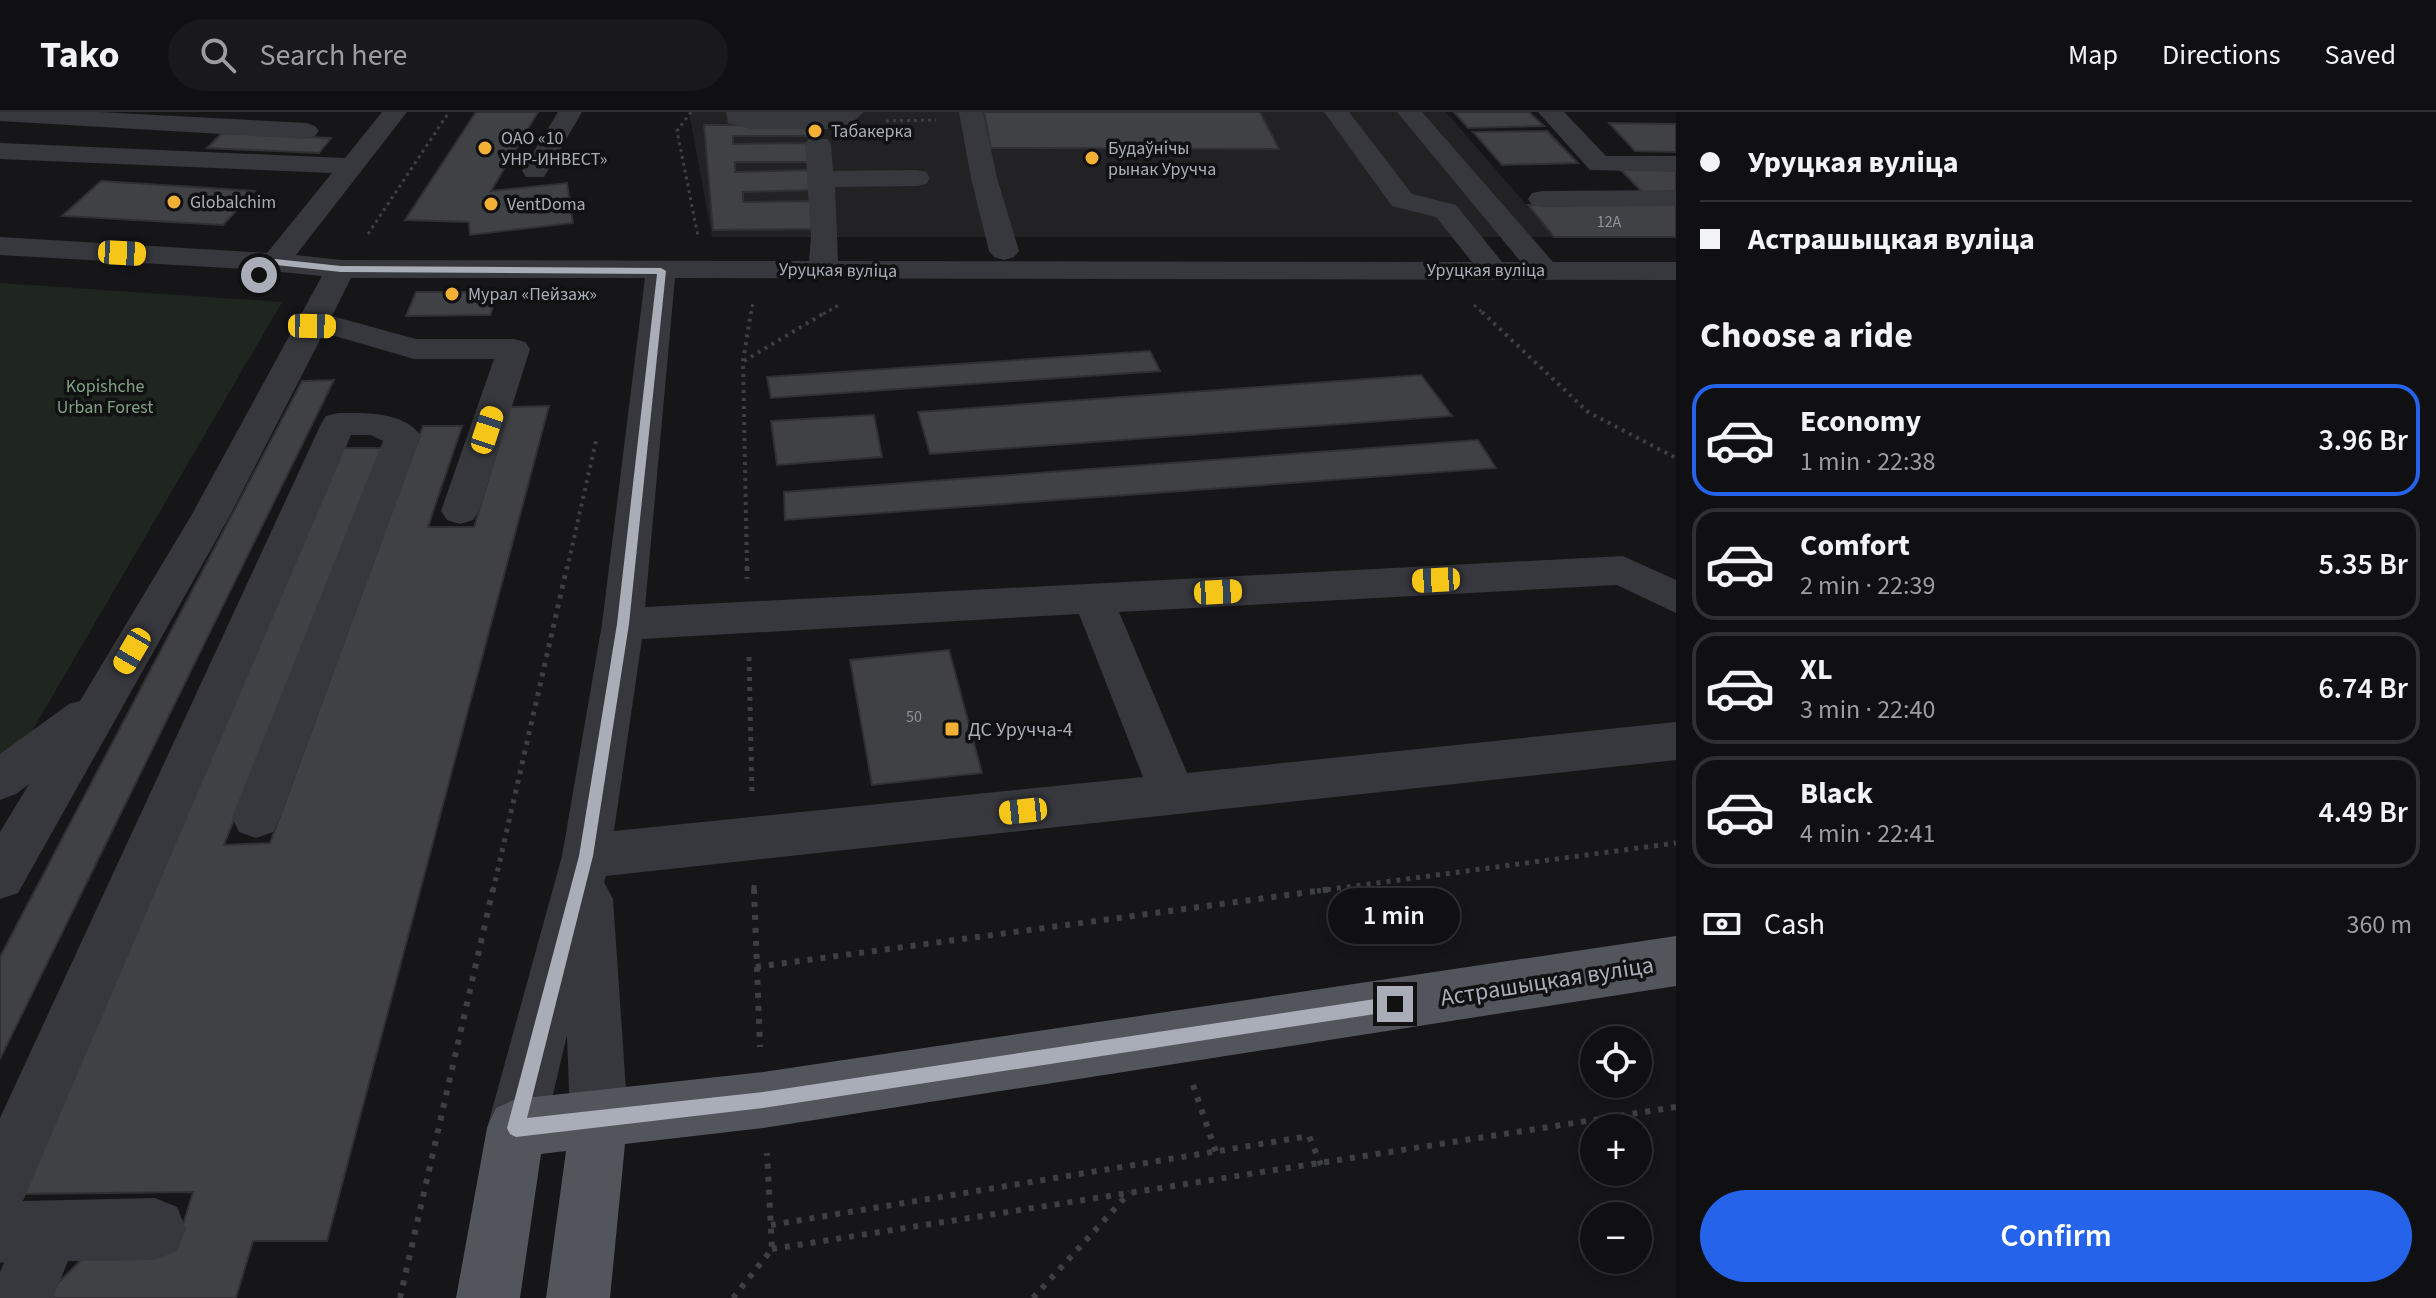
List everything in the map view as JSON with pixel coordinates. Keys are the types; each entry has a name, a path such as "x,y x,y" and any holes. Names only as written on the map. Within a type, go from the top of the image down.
{"main road":[{"name":"Астрашыцкая вуліца","path":"516,1128 763,1100 1676,961"},
{"path":"578,1298 599,1119"},
{"path":"488,1298 516,1128"}],"street":[{"path":"0,274 243,287 275,262 395,112"},
{"path":"535,171 570,112"},
{"path":"738,112 737,118 751,121 839,121 852,112"},
{"path":"1336,112 1402,200 1446,211 1475,244 1493,271"},
{"path":"1409,112 1544,270"},
{"path":"1550,112 1628,199"},
{"path":"0,114 306,131"},
{"path":"972,116 984,178 1004,251"},
{"path":"818,144 825,237 823,269"},
{"path":"0,151 352,166"},
{"path":"1599,164 1676,164"},
{"path":"822,179 917,178"},
{"path":"1542,199 1676,198"},
{"name":"Уруцкая вуліца","path":"0,246 275,262 352,255 661,271 1676,271"},
{"path":"0,877 210,517 352,255"},
{"path":"516,1128 586,856 623,624 661,271"},
{"path":"312,326 337,326 414,349 514,349 460,511"},
{"path":"0,1185 338,424 376,424 403,436 256,817"},
{"path":"623,624 1623,570 1676,598"},
{"path":"1093,599 1173,794"},
{"path":"0,780 100,705"},
{"path":"586,856 753,841 1676,741"},
{"path":"586,856 599,1119"},
{"path":"21,1298 25,1231 155,1229"}],"path":[{"path":"352,255 449,112"},
{"path":"691,112 677,131 699,237"},
{"path":"818,144 862,143 886,120 972,116"},
{"path":"1440,270 1505,337 1588,412 1676,458"},
{"path":"743,361 756,967 1676,843"},
{"path":"400,1298 597,437"},
{"path":"1177,1038 1216,1152"},
{"path":"733,1298 772,1249 1676,1107"},
{"path":"771,1225 1309,1136 1321,1165"},
{"path":"1033,1298 1130,1192"}],"shaded area":[{"name":"Будаўнічы рынак Уручча","path":"689,112 1446,112 1554,237 712,237"}],"green space":[{"name":"Kopishche Urban Forest","path":"0,283 282,302 0,786"}],"building":[{"name":"ОАО «10 УНР-ИНВЕСТ»","path":"476,112 538,112 491,191 567,183 573,223 470,235 469,222 405,220"},
{"path":"984,112 1260,112 1279,149 991,148"},
{"path":"1454,112 1529,112 1544,126 1468,128"},
{"path":"1609,123 1676,124 1676,152 1635,151"},
{"path":"704,125 808,125 809,136 733,136 733,144 810,143 811,162 735,162 735,172 810,170 812,190 743,192 743,202 810,201 812,229 713,230"},
{"path":"1547,131 1578,163 1502,165 1473,132"},
{"path":"222,133 331,138 319,153 207,148"},
{"path":"1621,170 1676,170 1676,193 1643,193"},
{"path":"101,181 255,191 223,225 62,216"},
{"path":"1528,205 1676,205 1676,237 1554,237"},
{"path":"416,292 499,292 490,315 406,316"},
{"path":"1150,351 1160,371 771,398 767,377"},
{"path":"1421,375 1452,416 930,454 918,412"},
{"path":"334,380 0,1059 0,957 302,381"},
{"path":"549,406 327,1241 253,1241 236,1298 43,1298 85,1256 176,1247 193,1192 20,1194 342,448 382,448 224,845 270,843 423,426 462,426 428,527 474,527 510,407"},
{"path":"874,415 882,457 777,465 771,421"},
{"path":"1478,440 1496,468 785,520 784,492"},
{"path":"949,650 982,773 872,785 850,660"}],"place":[{"name":"Табакерка","path":"815,131"},
{"name":"ОАО «10 УНР-ИНВЕСТ»","path":"485,148"},
{"name":"Будаўнічы рынак Уручча","path":"1092,158"},
{"name":"Globalchim","path":"174,202"},
{"name":"VentDoma","path":"491,204"},
{"name":"Мурал «Пейзаж»","path":"452,294"},
{"name":"ДС Уручча-4","path":"952,729"}],"route":[{"path":"259,275 275,262 341,269 661,271 623,624 586,856 516,1128 763,1100 1395,1004"}]}
